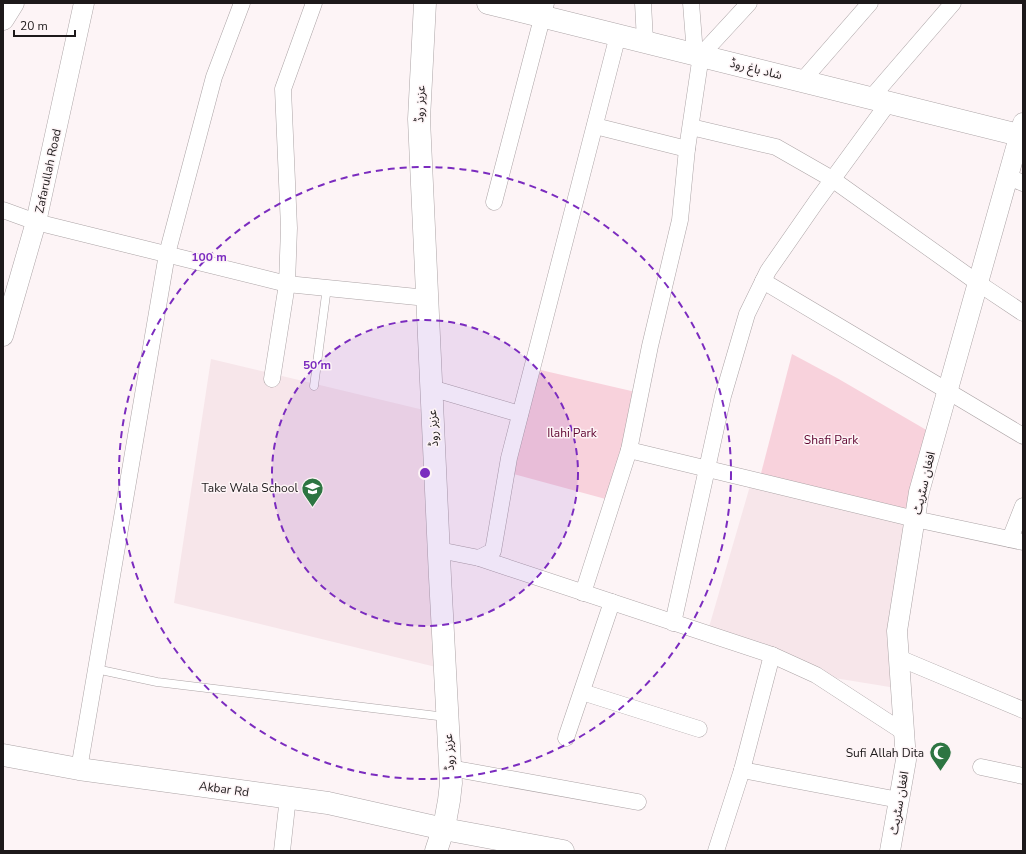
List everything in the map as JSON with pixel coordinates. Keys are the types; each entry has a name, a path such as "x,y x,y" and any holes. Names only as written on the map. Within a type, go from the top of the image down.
{"main road":[{"name":"عزیز روڈ","path":"425,3 419,119 438,550 451,783 449,805 444,829 436,851"},
{"name":"شاد باغ روڈ","path":"488,3 545,10 618,35 880,100 1022,132"},
{"name":"Akbar Rd","path":"3,755 79,769 328,803 444,829 563,851"}],"street":[{"name":"Zafarullah Road","path":"3,336 36,222 84,3"},
{"path":"79,769 167,254 214,77 242,3"},
{"path":"272,379 287,284 289,228 283,89 314,3"},
{"path":"643,3 645,41"},
{"path":"583,593 629,450 650,346 680,220 698,55 691,3"},
{"path":"698,55 749,3"},
{"path":"802,81 870,3"},
{"path":"673,623 723,396 747,314 768,271 832,179 880,100 953,3"},
{"path":"494,202 545,10"},
{"path":"479,558 493,551 509,458 618,35"},
{"path":"595,126 687,149"},
{"path":"690,127 776,147 832,179 978,283 1023,313"},
{"name":"افغان سٹریٹ","path":"890,851 906,760 897,631 919,492 978,283 1015,180 1022,132"},
{"path":"3,210 36,222 287,284 427,298"},
{"path":"763,281 1023,436"},
{"path":"431,388 520,414"},
{"path":"629,450 915,519 1017,540 1023,506"},
{"path":"438,550 479,558 772,655 816,675 904,733"},
{"path":"566,738 612,602"},
{"path":"716,851 742,770 772,655"},
{"path":"899,658 1023,710"},
{"path":"582,692 699,729"},
{"path":"981,767 1023,776"},
{"path":"450,768 638,802"},
{"path":"742,770 899,800"},
{"path":"282,851 288,797"}],"lane":[{"path":"314,386 327,288"},
{"path":"96,669 157,682 447,718"}],"shaded area":[{"name":"Take Wala School","path":"211,359 432,412 444,669 174,603"},
{"path":"752,479 915,519 902,689 816,675 707,634"}],"green space":[{"name":"Shafi Park","path":"792,354 837,378 935,435 915,519 759,481"},
{"name":"Ilahi Park","path":"532,368 640,393 613,501 506,472"}],"place":[{"name":"Take Wala School","path":"313,508"},
{"name":"Sufi Allah Dita","path":"940,772"}]}
